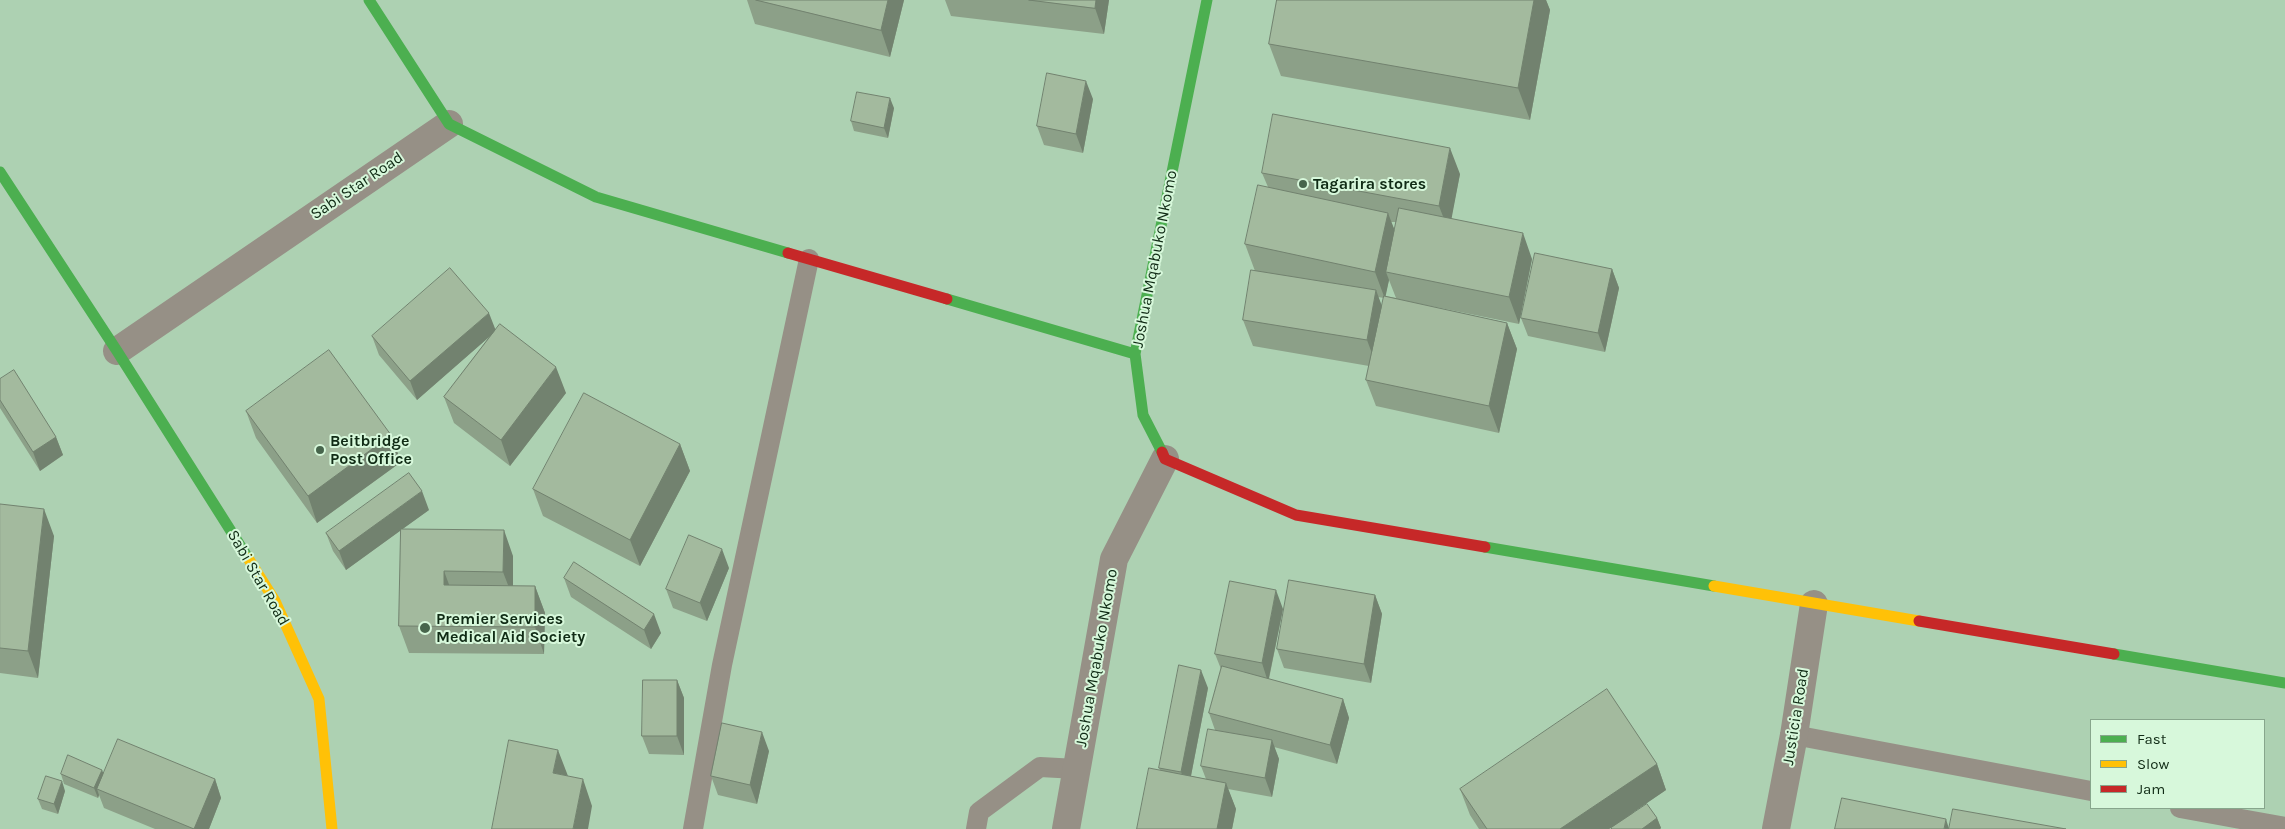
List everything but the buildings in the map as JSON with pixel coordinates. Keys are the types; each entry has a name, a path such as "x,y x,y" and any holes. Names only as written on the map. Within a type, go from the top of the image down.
{"street":[{"path":"369,0 449,124 596,197 1135,354"},
{"name":"Joshua Mqabuko Nkomo","path":"1066,829 1114,559 1165,459 1143,415 1135,354 1207,0"},
{"name":"Sabi Star Road","path":"117,351 449,124"},
{"name":"Sabi Star Road","path":"0,172 117,351 279,610 319,699 332,829"},
{"path":"1165,459 1296,514 2285,683"},
{"name":"Justicia Road","path":"1776,829 1794,736 1814,604"}],"lane":[{"path":"693,829 722,665 809,259"},
{"path":"1794,736 2090,791"},
{"path":"976,829 979,812 1040,767 1077,769"},
{"path":"2186,809 2285,827"}],"traffic: fast":[{"path":"369,0 449,124 596,197 788,253"},
{"path":"1162,452 1143,415 1135,354 1207,0"},
{"path":"0,172 117,351 248,558"},
{"path":"947,299 1135,354"},
{"path":"1485,547 1714,586"},
{"path":"2114,654 2285,683"}],"traffic: slow":[{"path":"248,558 275,601 319,699 332,829"},
{"path":"1714,586 1919,621"}],"traffic: jam":[{"path":"788,253 947,299"},
{"path":"1162,452 1165,459 1296,515 1485,547"},
{"path":"1919,621 2114,654"}],"place":[{"name":"Tagarira stores","path":"1303,184"},
{"name":"Beitbridge Post Office","path":"320,450"},
{"name":"Premier Services Medical Aid Society","path":"425,628"}]}
